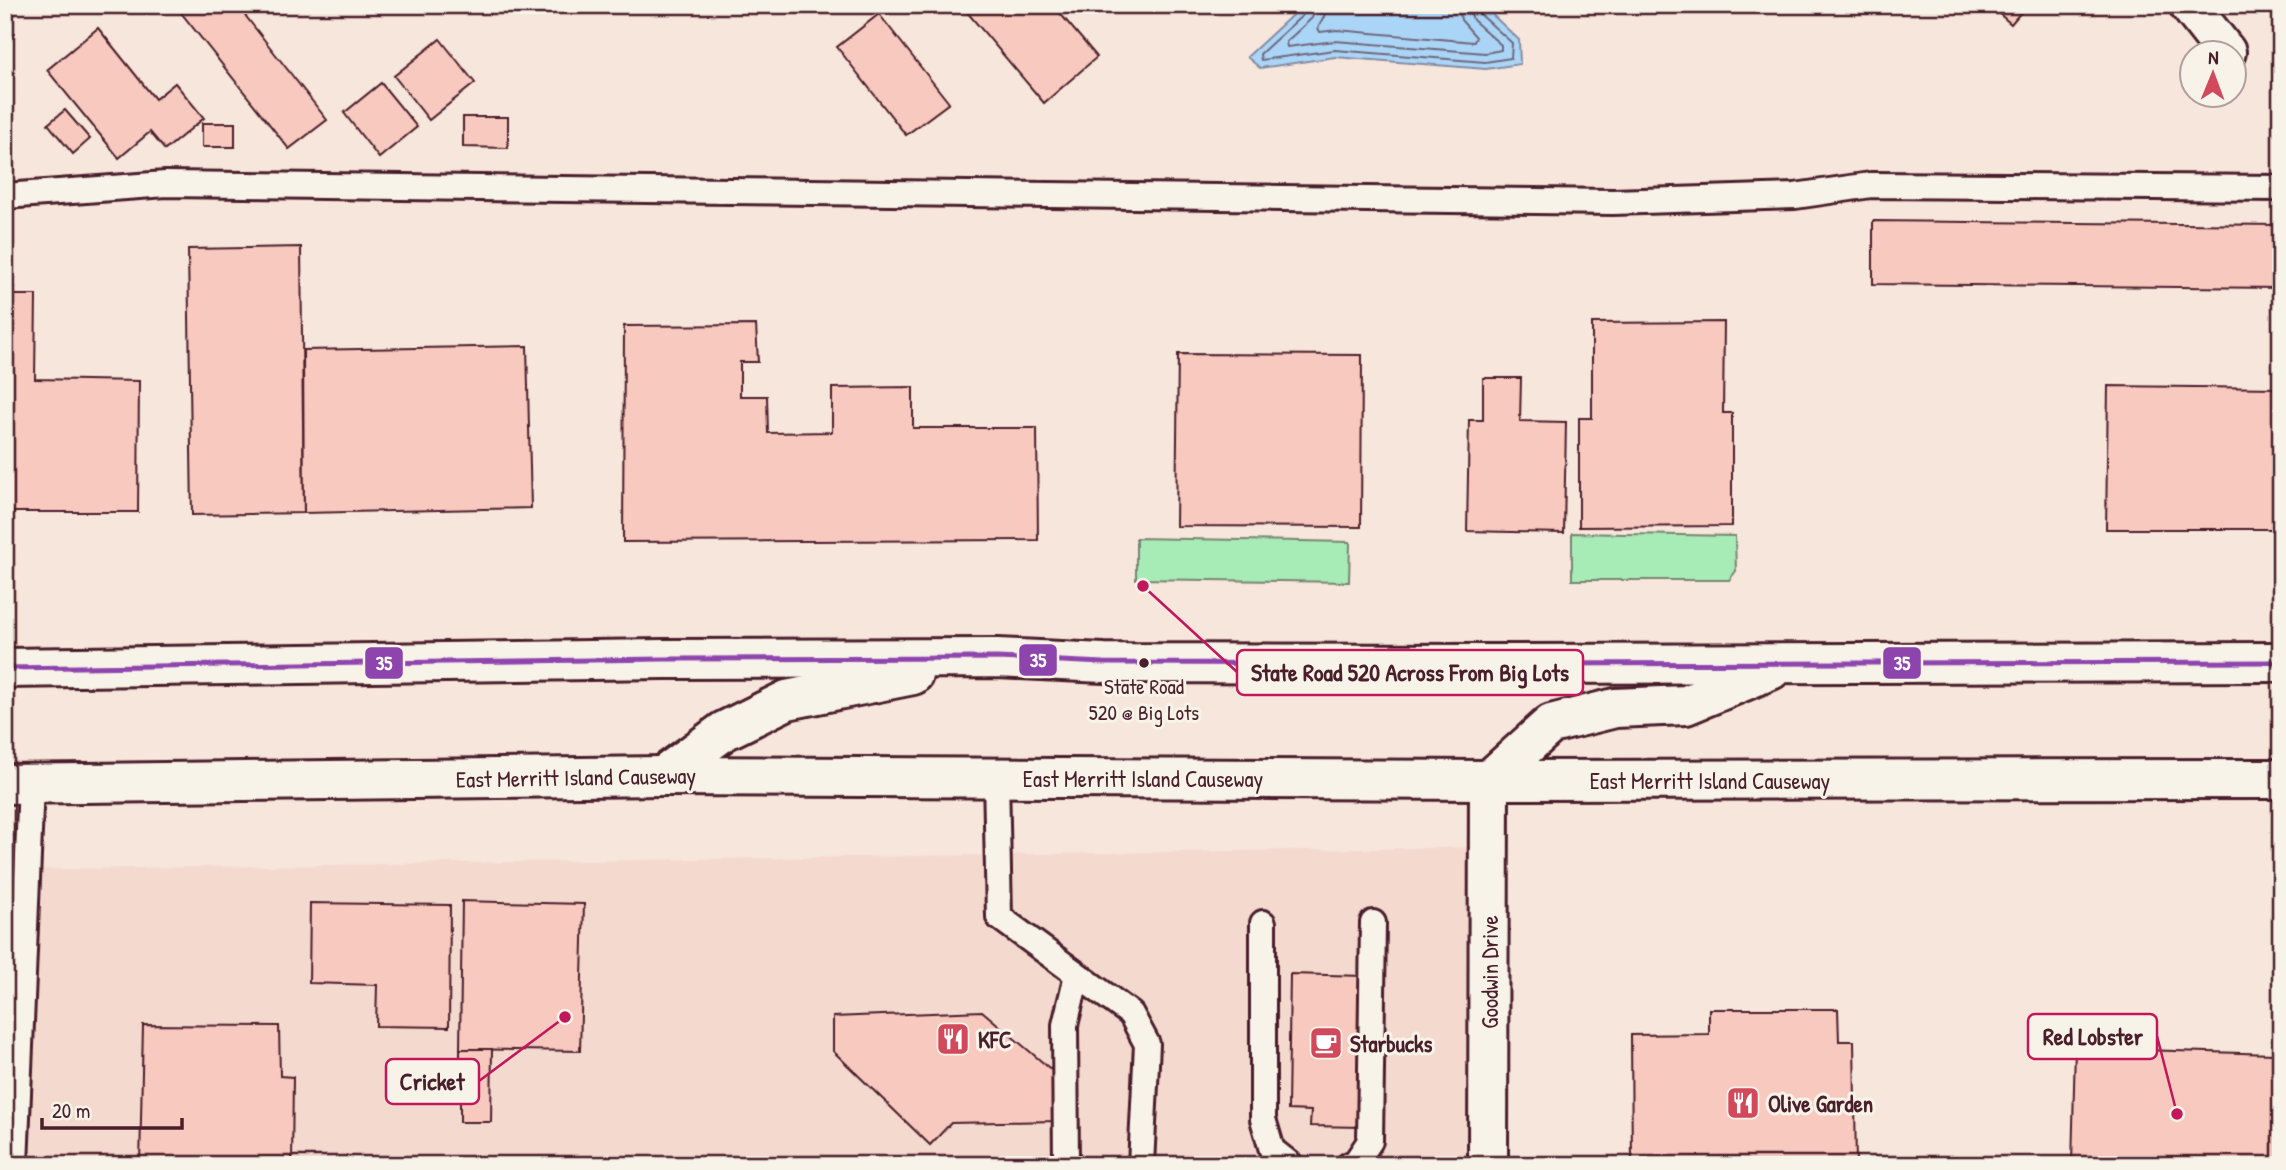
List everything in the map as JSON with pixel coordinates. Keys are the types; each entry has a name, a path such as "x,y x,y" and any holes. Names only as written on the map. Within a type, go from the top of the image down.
{"main road":[{"path":"2189,5 2215,38"},
{"path":"663,776 724,731 787,700 997,658"},
{"path":"5,668 663,659 997,658 1104,663 2281,662"},
{"path":"1489,780 1551,724 1615,708 1686,705 1790,663"},
{"name":"East Merritt Island Causeway","path":"18,784 663,776 1489,780 2281,779"},
{"name":"Goodwin Drive","path":"1488,1165 1489,780"}],"lane":[{"path":"5,196 166,184 1613,202 1795,196 1871,185 2281,188"},
{"path":"996,777 999,917 1131,1014 1147,1044 1141,1165"},
{"path":"15,1165 18,784"},
{"path":"1263,923 1263,1119 1272,1150 1291,1165"},
{"path":"1349,1165 1356,1162 1370,1141 1373,923"},
{"path":"1066,1165 1065,1025 1077,975"}],"shaded area":[{"path":"1489,847 1485,1165 5,1165 5,870"}],"green space":[{"path":"1572,533 1735,536 1736,571 1729,580 1572,580"},
{"path":"1136,538 1350,542 1349,582 1136,579"}],"water":[{"path":"1303,5 1482,5 1519,40 1520,64 1486,69 1335,57 1260,68 1247,57"}],"building":[{"path":"175,5 237,5 327,120 289,149"},
{"path":"961,5 1053,5 1097,57 1044,103"},
{"path":"1989,5 2027,5 2011,24"},
{"path":"879,14 949,103 906,135 837,47"},
{"path":"98,28 155,99 175,83 204,118 165,150 150,132 119,158 47,70"},
{"path":"440,39 475,83 429,120 394,76"},
{"path":"381,83 417,127 379,158 344,113"},
{"path":"65,110 90,139 73,154 48,124"},
{"path":"463,117 508,117 508,148 463,147"},
{"path":"202,123 235,123 235,147 202,147"},
{"path":"1873,221 2281,225 2281,288 1873,284"},
{"path":"301,247 304,513 192,515 188,249"},
{"path":"5,295 36,295 35,379 139,381 138,512 5,512"},
{"path":"1724,322 1723,413 1732,413 1732,526 1579,527 1579,418 1592,418 1592,323"},
{"path":"756,325 758,362 740,362 740,396 767,396 768,433 832,432 832,388 913,387 913,428 1037,428 1038,540 623,542 624,326"},
{"path":"527,346 531,508 304,513 303,350"},
{"path":"1178,354 1362,355 1361,527 1176,526"},
{"path":"1483,378 1521,378 1520,421 1566,422 1564,533 1467,531 1469,420 1483,420"},
{"path":"2108,386 2281,388 2281,529 2106,529"},
{"path":"462,901 584,904 580,1051 460,1049"},
{"path":"310,903 450,905 449,1027 376,1026 377,985 309,983"},
{"name":"Starbucks","path":"1290,974 1364,976 1362,1127 1310,1126 1311,1111 1288,1110"},
{"name":"Olive Garden","path":"1709,1009 1838,1009 1839,1041 1854,1041 1856,1165 1632,1165 1631,1035 1709,1034"},
{"path":"982,1011 1054,1072 1056,1121 951,1123 930,1145 833,1051 833,1017"},
{"path":"143,1025 279,1026 280,1076 293,1077 292,1165 140,1165"},
{"path":"2075,1048 2274,1054 2274,1063 2281,1064 2281,1165 2072,1165"},
{"path":"460,1049 492,1049 491,1122 460,1122"}],"transit line":[{"name":"35","path":"5,668 663,659 997,658 1104,663 2281,662"}],"place":[{"name":"State Road 520 Across From Big Lots","path":"1143,586"},
{"name":"State Road 520 @ Big Lots","path":"1144,663"},
{"name":"Cricket","path":"565,1017"},
{"name":"KFC","path":"953,1039"},
{"name":"Starbucks","path":"1326,1043"},
{"name":"Olive Garden","path":"1743,1103"},
{"name":"Red Lobster","path":"2177,1114"}]}
